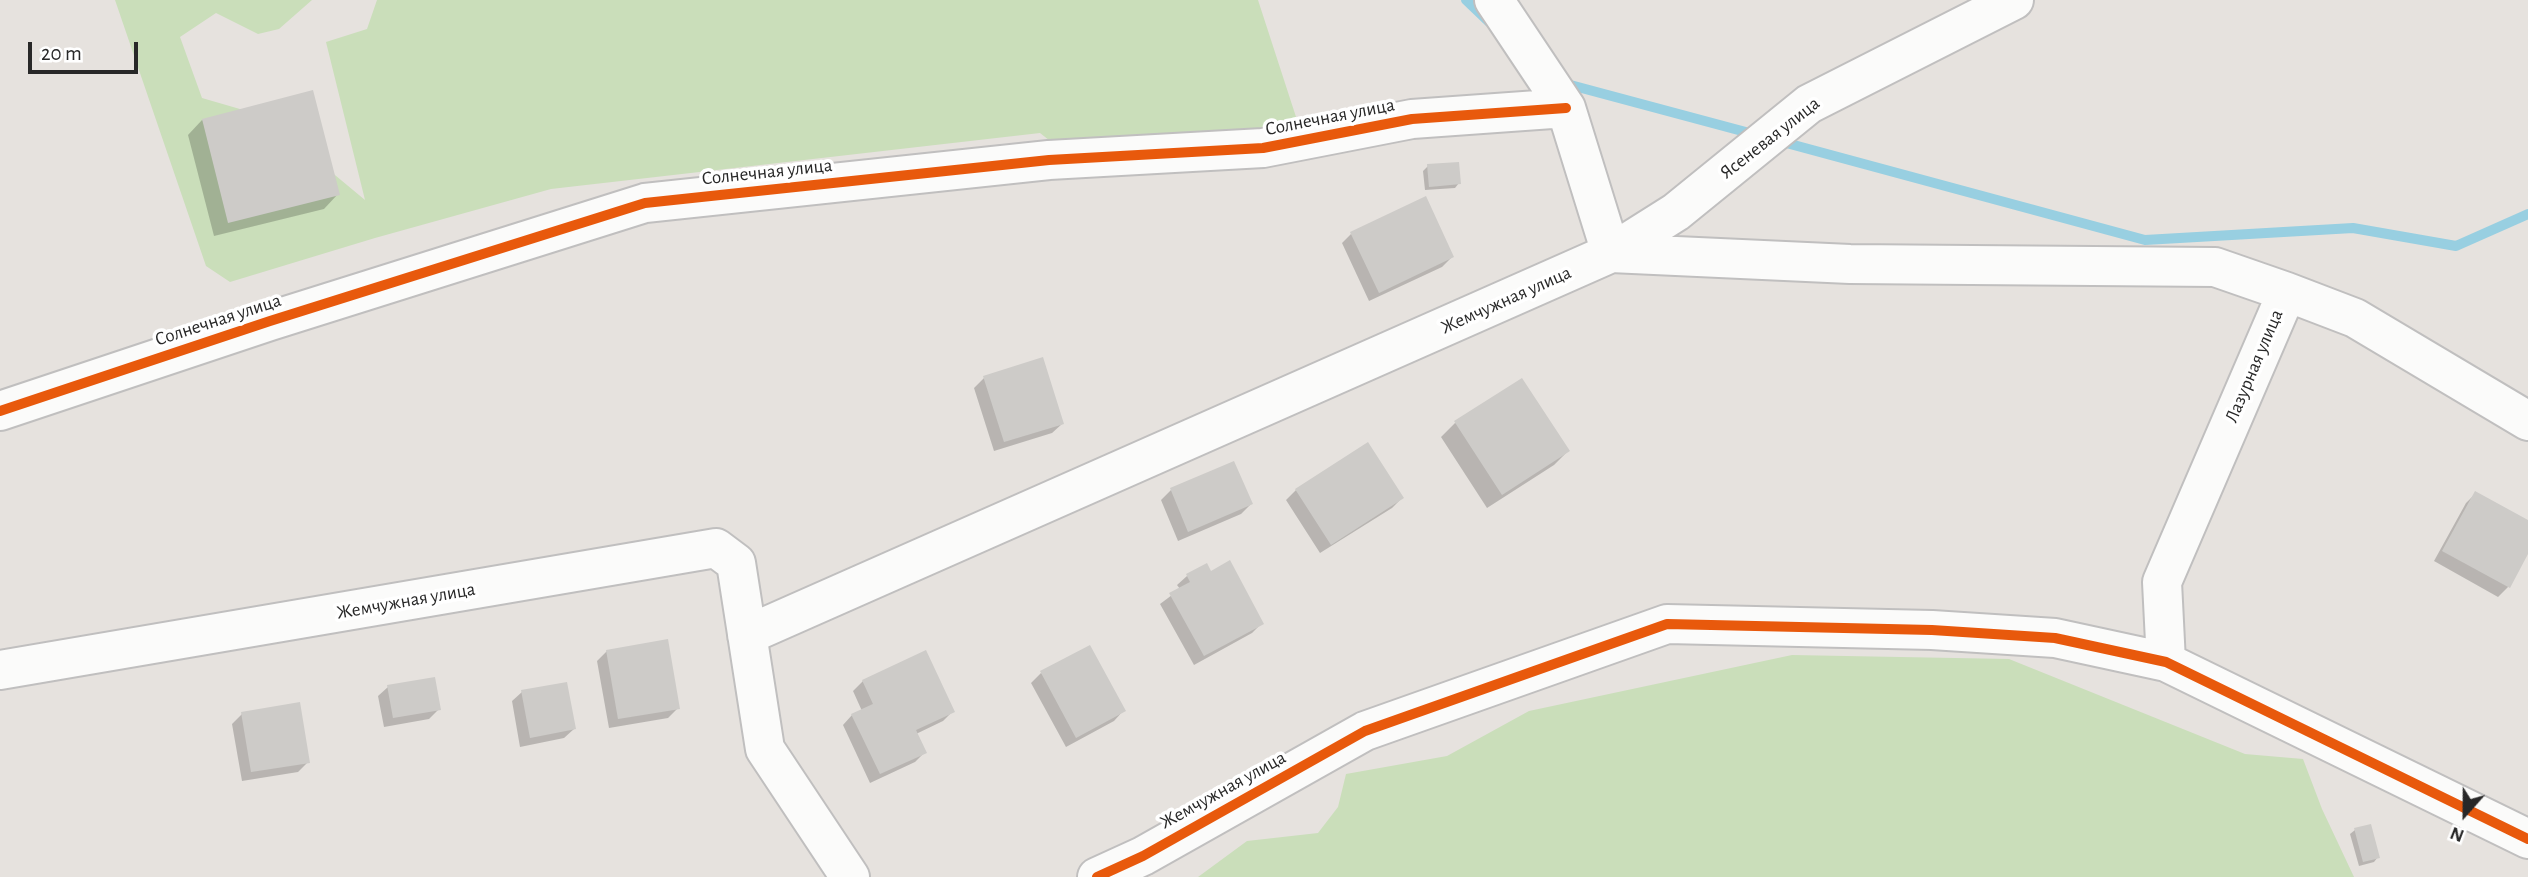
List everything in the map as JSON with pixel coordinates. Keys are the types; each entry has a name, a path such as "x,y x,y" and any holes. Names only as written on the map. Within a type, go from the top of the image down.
{"street":[{"path":"1494,0 1566,108 1611,253 1850,264 2215,267 2287,292"},
{"name":"Ясеневая улица","path":"1611,253 1676,212 1809,104 2014,0"},
{"name":"Солнечная улица","path":"0,411 283,317 645,204 1049,160 1263,148 1412,119 1566,108"},
{"name":"Жемчужная улица","path":"747,635 1611,253"},
{"name":"Лазурная улица","path":"2165,662 2162,582 2287,292 2355,318 2528,421"},
{"name":"Жемчужная улица","path":"0,670 716,548 736,563 765,749 850,877"},
{"name":"Жемчужная улица","path":"1097,877 1143,856 1365,731 1667,624 1932,630 2041,637 2165,662 2528,839"}],"green space":[{"path":"115,0 312,0 279,29 258,34 216,13 180,37 202,98 264,116 365,200 326,42 367,29 377,0 1258,0 1297,120 1250,138 1059,148 1040,133 551,189 230,282 206,266"},
{"path":"1792,655 2009,659 2245,754 2303,759 2322,809 2354,877 1198,877 1247,841 1318,833 1338,807 1346,774 1447,756 1529,711"}],"building":[{"path":"313,90 340,195 228,223 202,119"},
{"path":"1459,162 1461,184 1429,187 1427,164"},
{"path":"1426,196 1454,257 1379,293 1350,232"},
{"path":"1043,357 1064,424 1004,442 983,376"},
{"path":"1522,378 1570,451 1502,495 1454,421"},
{"path":"1368,442 1404,498 1331,545 1295,489"},
{"path":"1234,461 1253,504 1188,532 1170,488"},
{"path":"2475,491 2528,520 2528,554 2510,588 2442,551"},
{"path":"1230,560 1264,624 1204,656 1169,593 1190,582 1186,574 1207,563 1211,571"},
{"path":"668,639 680,709 618,719 606,650"},
{"path":"1090,645 1126,711 1076,738 1040,671"},
{"path":"926,650 955,712 916,730 927,753 880,774 851,714 873,704 862,680"},
{"path":"435,677 441,710 393,718 387,685"},
{"path":"567,682 576,729 530,738 521,690"},
{"path":"300,702 310,763 251,772 241,712"},
{"path":"2371,824 2380,858 2363,862 2354,828"}],"waterway":[{"path":"1466,0 1489,22"},
{"path":"1563,83 1757,135"},
{"path":"1779,141 2145,240 2353,228 2456,246 2528,214"}],"cycle path":[{"path":"0,411 270,321 645,203 1049,160 1263,148 1412,119 1566,108"},
{"path":"1097,877 1143,856 1365,731 1667,624 1932,630 2055,638 2166,662 2528,839"}]}
